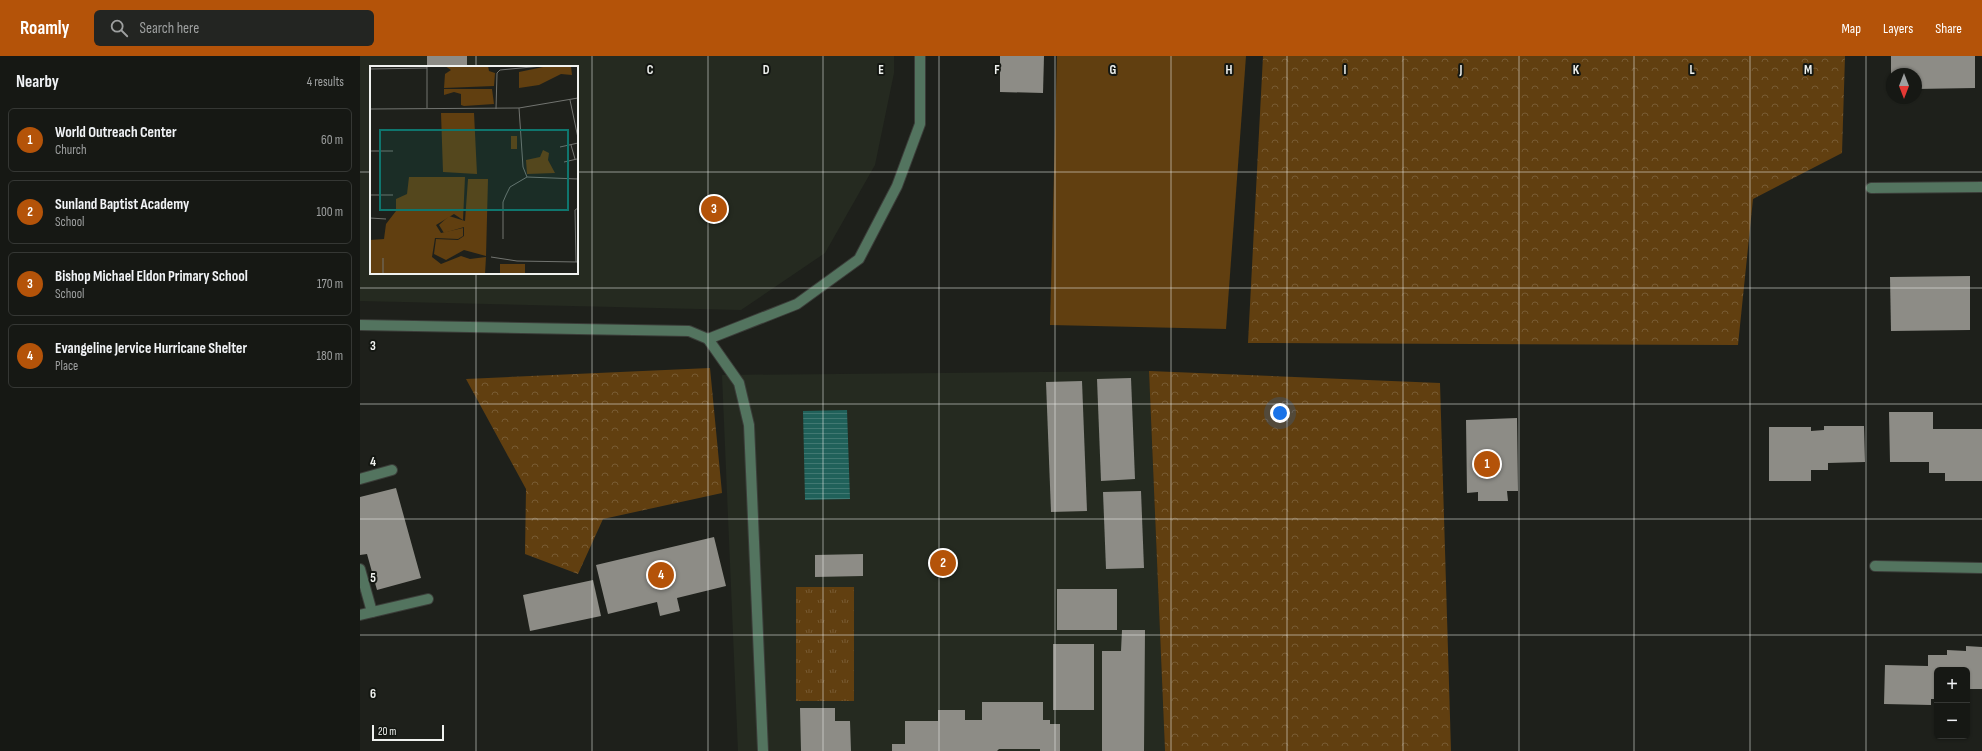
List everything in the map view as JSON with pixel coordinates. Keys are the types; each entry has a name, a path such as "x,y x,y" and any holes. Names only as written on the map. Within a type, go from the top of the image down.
{"street":[{"path":"708,339 797,304 859,259 897,186 920,124 920,56"},
{"path":"1871,188 1982,188"},
{"path":"360,325 689,331 708,339 739,383 749,425 763,751"},
{"path":"360,479 392,470"},
{"path":"1875,566 1982,568"},
{"path":"360,569 372,612"},
{"path":"360,615 428,599"}],"shaded area":[{"path":"360,56 894,56 894,73 875,165 825,253 741,310 360,301"},
{"path":"1149,371 1165,751 738,751 722,375"}],"green space":[{"path":"1057,56 1246,56 1226,329 1050,325"},
{"path":"1263,56 1845,56 1842,153 1753,199 1738,345 1248,343"},
{"path":"710,368 722,493 603,519 578,574 525,554 526,489 466,379"},
{"path":"1149,371 1440,383 1451,751 1165,751"},
{"path":"796,587 854,587 854,701 796,701"}],"water":[{"path":"847,410 850,499 805,500 803,411"}],"building":[{"path":"427,56 467,56 467,66 427,66"},
{"path":"1000,56 1044,56 1043,93 1000,92"},
{"path":"1891,56 1975,56 1975,88 1922,89 1922,68 1891,68"},
{"path":"1970,276 1970,330 1891,331 1890,277"},
{"path":"1131,378 1135,479 1101,481 1097,379"},
{"path":"1082,381 1087,511 1051,512 1046,382"},
{"path":"1889,412 1933,412 1933,429 1982,429 1982,481 1945,481 1945,473 1929,473 1929,462 1890,462"},
{"path":"1517,418 1518,491 1507,491 1508,501 1478,501 1478,492 1467,493 1466,420"},
{"path":"1824,426 1864,426 1865,462 1828,463 1828,470 1811,470 1811,481 1769,481 1769,427 1811,427 1811,431 1824,430"},
{"path":"396,488 421,578 377,590 367,554 360,555 360,497"},
{"path":"1141,491 1144,568 1106,569 1103,492"},
{"path":"714,537 726,586 677,598 680,611 660,616 657,602 608,614 596,565"},
{"path":"863,554 863,576 815,577 815,555"},
{"path":"593,580 601,616 530,631 523,595"},
{"path":"1057,589 1117,589 1117,630 1057,630"},
{"path":"1122,630 1145,630 1144,751 1102,751 1102,651 1121,651"},
{"path":"1053,644 1094,644 1094,710 1053,710"},
{"path":"1966,646 1982,647 1982,689 1970,689 1970,667 1934,667 1934,699 1931,699 1931,705 1884,704 1885,665 1928,666 1928,655 1947,655 1947,650 1966,651"},
{"path":"982,702 1043,702 1043,720 1050,720 1050,724 1060,724 1060,751 1040,751 1040,749 999,749 997,751 892,751 892,744 905,744 905,721 938,721 938,710 965,710 965,720 982,720"},
{"path":"800,708 835,708 835,721 850,721 851,751 801,751"}],"place":[{"name":"Bishop Michael Eldon Primary School","path":"714,209"},
{"name":"World Outreach Center","path":"1487,464"},
{"name":"Sunland Baptist Academy","path":"943,563"},
{"name":"Evangeline Jervice Hurricane Shelter","path":"661,575"}]}
